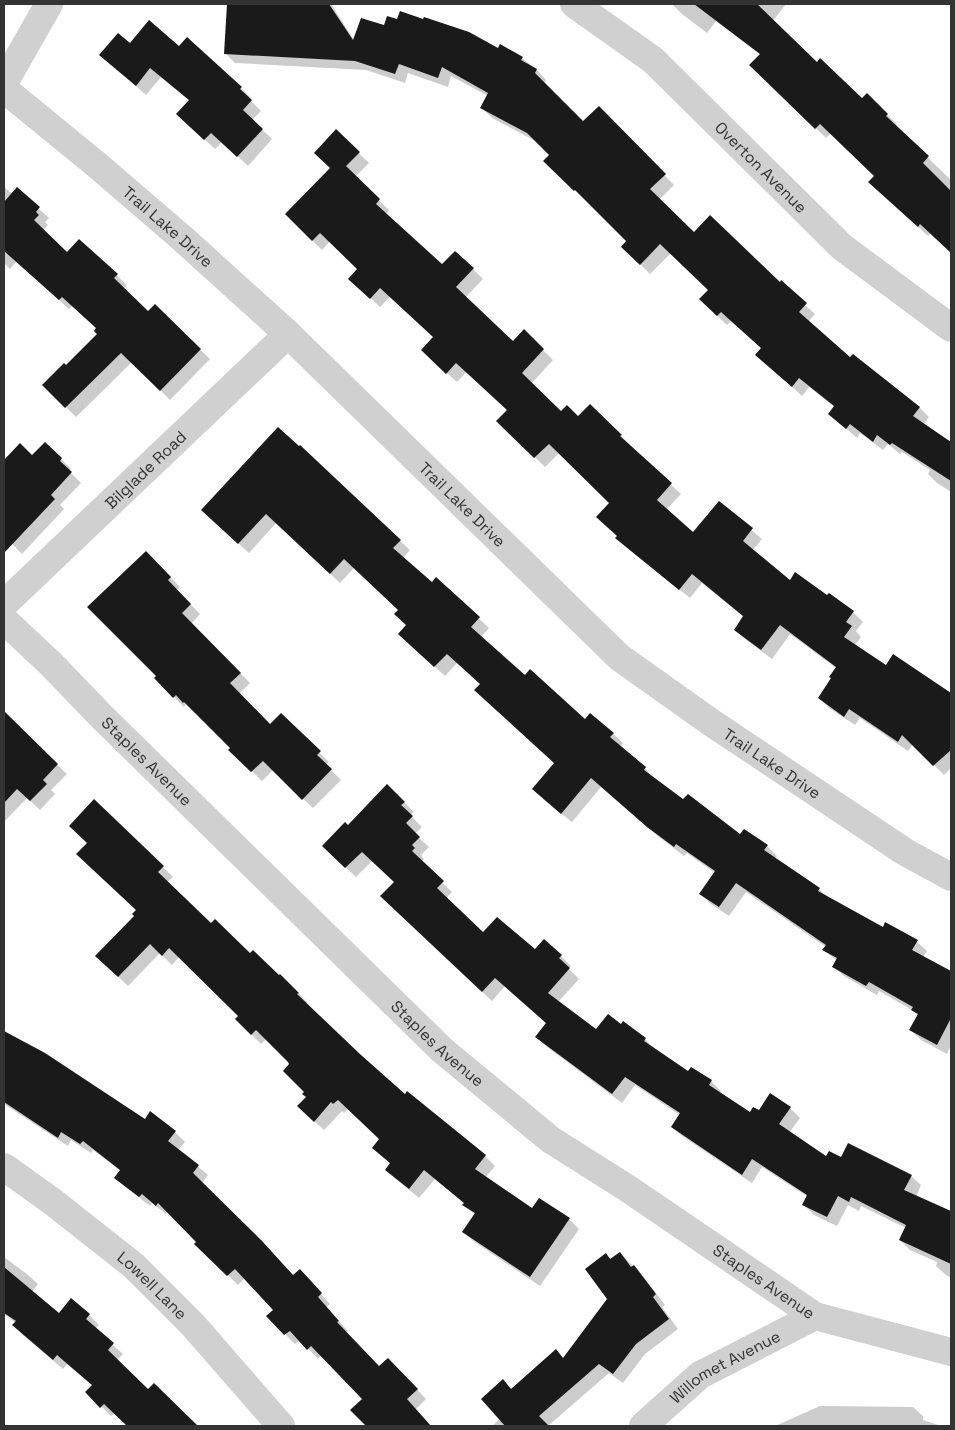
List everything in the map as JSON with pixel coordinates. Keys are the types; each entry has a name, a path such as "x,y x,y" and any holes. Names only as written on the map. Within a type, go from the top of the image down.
{"street":[{"path":"4,83 49,4"},
{"name":"Overton Avenue","path":"574,4 653,60 842,247 951,328"},
{"name":"Trail Lake Drive","path":"4,90 97,165 183,239 288,334 619,657 905,852 951,878"},
{"name":"Bilglade Road","path":"4,604 288,334"},
{"name":"Staples Avenue","path":"4,620 52,665 101,716 442,1050 551,1140 635,1194 815,1316 951,1352"},
{"name":"Lowell Lane","path":"4,1167 53,1202 134,1266 193,1325 281,1426"},
{"name":"Willomet Avenue","path":"643,1426 700,1374 815,1316"}],"building":[{"path":"227,4 329,4 353,40 361,18 384,25 387,16 397,19 400,11 423,19 424,17 469,32 498,48 500,44 523,57 521,60 537,69 535,73 583,121 599,106 666,174 650,189 694,232 710,215 780,282 781,280 807,303 799,312 850,357 853,354 920,407 913,416 951,442 951,481 892,443 890,445 877,435 873,442 850,424 846,429 828,414 834,406 799,378 792,387 755,355 761,348 721,312 717,316 699,299 708,290 660,244 640,265 621,247 626,241 543,161 549,155 527,133 480,108 488,93 442,67 438,78 399,64 395,74 355,61 224,54"},
{"path":"694,4 757,4 817,62 820,58 862,98 867,93 888,114 886,116 929,156 923,163 951,191 951,253 920,224 918,227 868,182 874,176 820,124 815,129 749,65 760,54"},
{"path":"149,20 179,46 187,37 242,87 240,89 252,100 243,110 263,129 237,157 211,133 204,140 176,114 189,100 150,68 136,86 99,55 118,33 130,43"},
{"path":"336,129 360,152 346,166 380,199 376,204 442,264 455,251 474,268 456,287 513,341 524,329 544,349 522,373 561,411 567,405 578,416 590,404 622,435 620,436 672,483 657,500 693,532 719,501 753,528 743,541 790,580 795,572 827,595 829,593 854,611 846,622 852,626 844,637 886,665 893,654 951,693 951,750 933,766 902,735 898,742 849,709 844,717 818,698 836,667 780,625 761,650 734,630 743,616 692,574 679,590 615,538 617,536 596,517 609,503 549,444 534,458 496,421 507,410 456,363 446,374 421,350 433,337 380,288 370,299 348,279 357,269 320,233 312,241 285,214 330,168 314,153"},
{"path":"17,187 40,207 36,212 39,215 34,220 67,252 79,239 118,274 114,278 148,311 155,304 201,349 160,391 121,353 65,408 42,385 64,363 66,365 97,334 94,331 96,328 62,297 59,300 4,251 4,202"},
{"path":"278,427 300,445 401,540 393,548 432,582 436,577 480,617 471,627 525,675 530,669 585,719 590,713 614,733 610,737 646,767 644,770 683,799 688,794 740,834 744,829 768,845 764,850 820,888 818,891 883,927 885,922 918,940 912,950 951,971 951,1018 937,1045 909,1030 918,1014 911,1010 913,1007 869,982 866,986 832,967 837,958 822,950 826,945 736,883 719,907 699,894 715,871 676,844 674,847 647,827 591,778 561,814 532,789 554,763 474,690 480,684 447,654 434,667 398,634 406,625 394,614 398,610 344,559 330,574 266,514 238,544 201,510"},
{"path":"45,442 62,458 60,461 72,472 51,495 55,499 4,553 4,460 20,443 32,455"},
{"path":"146,551 171,577 168,580 191,604 182,613 241,673 230,683 270,724 281,713 321,751 317,755 332,769 302,800 263,761 251,772 184,702 176,695 173,698 154,678 156,676 87,607"},
{"path":"4,711 58,764 43,780 47,784 30,801 17,789 4,803"},
{"path":"387,784 405,802 401,805 413,816 406,823 420,837 412,845 415,848 412,851 444,881 437,888 483,932 497,917 535,949 544,939 562,955 559,958 570,968 548,993 596,1029 608,1014 621,1024 623,1021 646,1038 644,1041 688,1071 691,1067 712,1080 709,1085 750,1112 753,1107 759,1110 770,1093 791,1107 779,1124 826,1156 829,1151 841,1157 848,1143 912,1175 904,1190 951,1211 951,1264 899,1240 906,1225 851,1197 849,1202 838,1196 827,1217 802,1205 807,1195 752,1159 742,1175 671,1127 680,1113 625,1077 612,1094 535,1037 546,1023 495,978 482,992 380,896 394,882 362,852 345,868 322,846 345,822 348,825"},
{"path":"94,799 164,866 158,872 211,923 215,919 250,953 253,950 280,974 299,993 297,994 361,1055 405,1094 407,1091 486,1155 475,1169 532,1208 539,1198 570,1218 530,1277 462,1232 475,1213 462,1205 464,1203 424,1170 409,1189 385,1170 390,1163 372,1148 379,1139 338,1100 333,1104 331,1102 314,1122 297,1106 306,1097 302,1094 304,1092 283,1071 289,1064 288,1062 256,1030 251,1035 235,1019 238,1016 169,948 162,956 150,944 118,977 95,956 134,916 132,914 136,910 76,854 87,843 69,826"},
{"path":"4,1031 45,1053 145,1119 150,1111 176,1131 168,1141 199,1165 193,1173 262,1241 293,1275 300,1269 322,1293 318,1297 339,1321 337,1322 379,1366 388,1358 418,1389 407,1399 431,1426 366,1426 350,1410 362,1399 311,1346 307,1350 290,1331 284,1335 266,1316 273,1310 235,1269 227,1276 194,1244 196,1242 158,1203 156,1206 142,1194 139,1197 114,1178 120,1170 83,1141 80,1144 61,1132 58,1138 4,1102"},
{"path":"620,1252 631,1267 634,1265 656,1294 653,1297 669,1319 636,1344 613,1374 599,1364 539,1416 549,1426 505,1426 481,1399 503,1379 511,1389 556,1349 563,1358 607,1299 585,1269 606,1253 610,1259"},
{"path":"4,1267 59,1313 71,1298 90,1314 86,1319 114,1343 108,1350 148,1389 154,1383 198,1426 127,1426 104,1404 100,1408 85,1392 92,1385 57,1355 53,1360 12,1325 16,1321 4,1313"}]}
